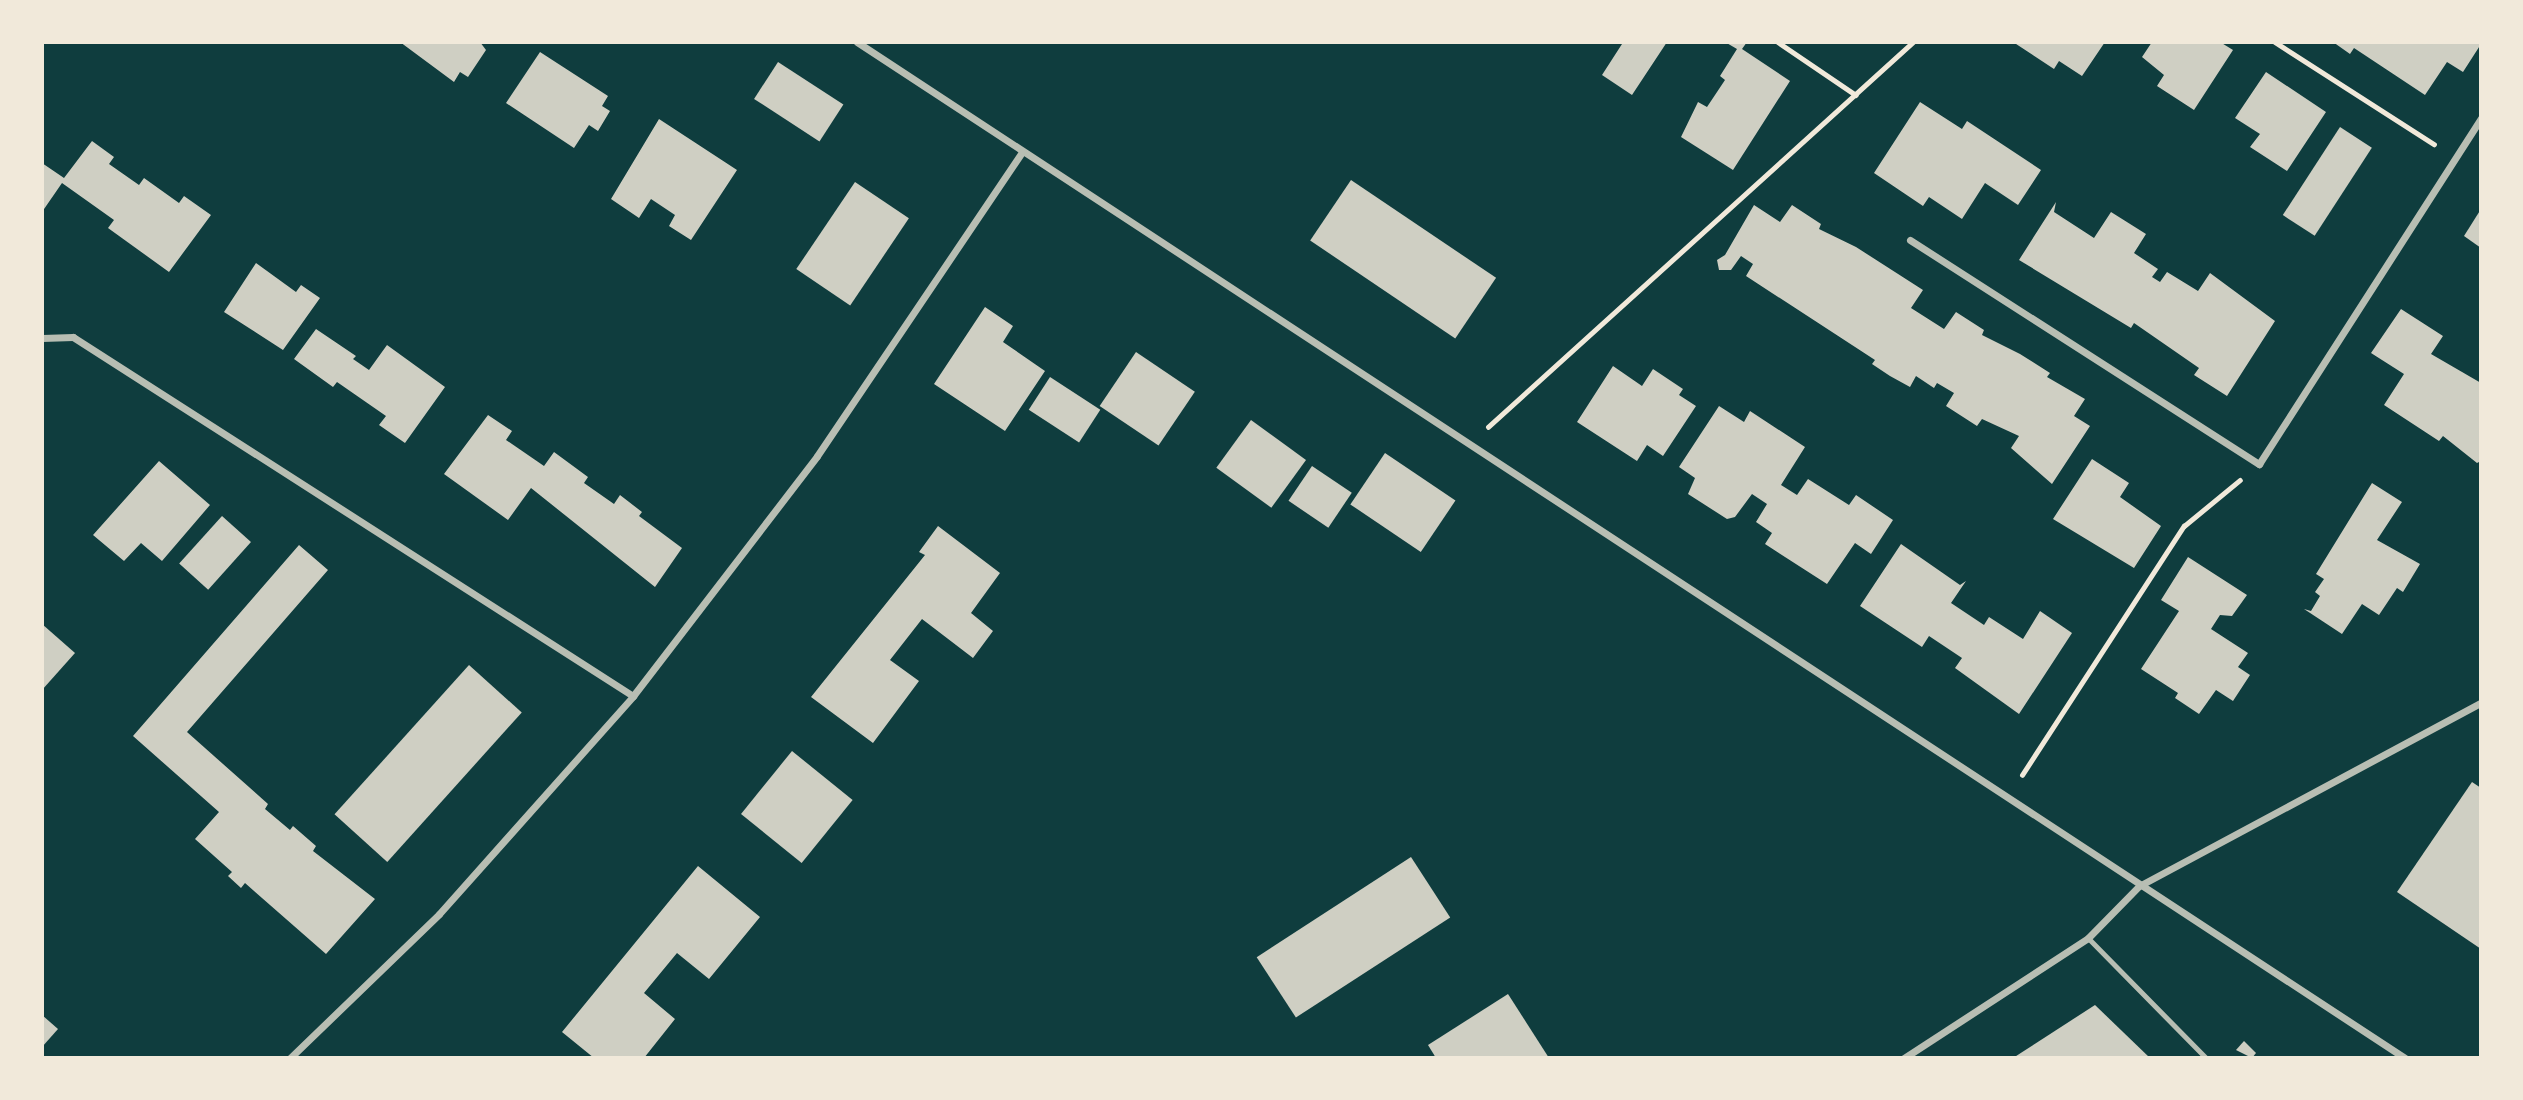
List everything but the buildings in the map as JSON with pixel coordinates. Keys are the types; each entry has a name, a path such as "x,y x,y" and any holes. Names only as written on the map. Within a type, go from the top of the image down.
{"street":[{"path":"857,42 2139,886 2405,1058"},
{"path":"1910,240 2259,464 2481,118"},
{"path":"290,1058 439,914 633,696 817,456 1022,152"},
{"path":"42,338 73,337 633,696"},
{"path":"1904,1058 2088,938 2139,886 2481,703"}],"lane":[{"path":"2088,938 2206,1058"}],"path":[{"path":"1778,42 1856,95"},
{"path":"1468,444 1913,42"},
{"path":"2275,42 2455,158"},
{"path":"2007,799 2184,526 2259,464"}]}
